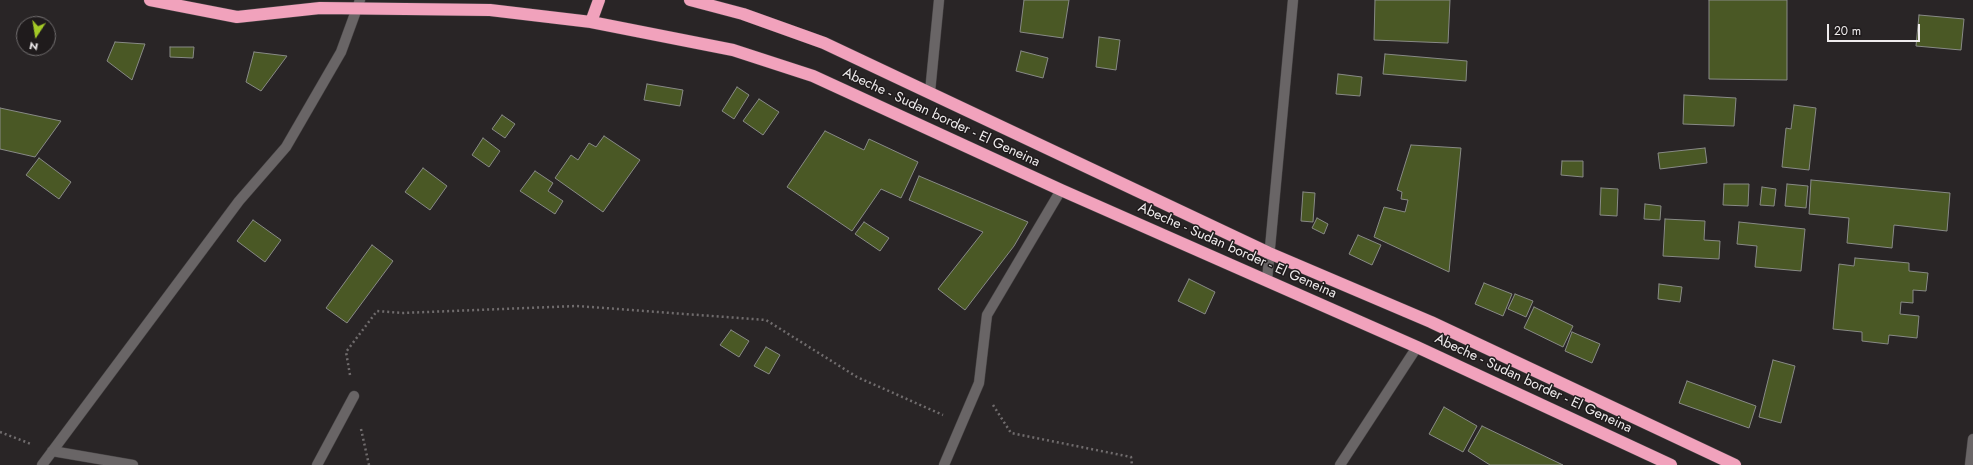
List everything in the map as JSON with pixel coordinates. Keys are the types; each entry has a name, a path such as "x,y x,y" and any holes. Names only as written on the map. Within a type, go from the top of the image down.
{"highway":[{"name":"Abeche - Sudan border - El Geneina","path":"150,0 237,17 359,4 490,10 591,22 733,50 813,76 1061,190 1417,346 1671,465"},
{"path":"591,22 599,0"},
{"name":"Abeche - Sudan border - El Geneina","path":"690,0 743,14 824,43 1270,253 1432,322 1735,465"}],"street":[{"path":"930,92 939,0"},
{"path":"1267,280 1293,0"},
{"path":"42,465 239,201 286,147 341,52 359,4"},
{"path":"944,465 979,383 987,315 1061,190"},
{"path":"1340,465 1417,346"},
{"path":"317,465 354,396"},
{"path":"1970,465 1973,438"},
{"path":"52,451 133,465"}],"path":[{"path":"369,465 346,352 377,311 402,313 577,306 766,320 857,376 962,423"},
{"path":"979,383 1011,432 1131,457 1132,465"},
{"path":"0,432 52,451"}],"building":[{"path":"1024,0 1069,0 1063,38 1020,32"},
{"path":"1375,0 1450,0 1448,43 1374,40"},
{"path":"1709,0 1787,0 1787,80 1709,79"},
{"path":"1919,15 1964,19 1961,50 1916,46"},
{"path":"1099,37 1120,40 1116,70 1096,67"},
{"path":"115,42 145,44 132,80 107,61"},
{"path":"170,47 194,47 193,58 170,57"},
{"path":"1021,51 1048,58 1043,78 1016,71"},
{"path":"254,52 287,56 261,91 246,82"},
{"path":"1385,54 1467,61 1466,81 1383,74"},
{"path":"1338,74 1362,77 1360,96 1336,94"},
{"path":"647,84 683,90 680,106 644,100"},
{"path":"737,87 749,95 734,119 722,111"},
{"path":"1684,95 1736,98 1734,126 1683,124"},
{"path":"759,99 779,112 763,135 743,121"},
{"path":"1794,105 1816,108 1809,170 1782,167 1786,128 1791,129"},
{"path":"0,108 61,121 35,157 0,149"},
{"path":"502,115 515,124 505,138 492,129"},
{"path":"825,131 864,150 869,139 918,162 901,198 881,189 852,231 787,187"},
{"path":"604,136 640,160 603,212 555,178 571,155 578,160 589,143 596,147"},
{"path":"483,138 500,151 489,167 472,155"},
{"path":"1411,145 1461,148 1449,272 1374,237 1384,207 1405,212 1408,200 1401,199 1402,192 1397,190"},
{"path":"1705,148 1707,163 1660,169 1658,153"},
{"path":"39,158 71,182 59,199 26,175"},
{"path":"1562,161 1583,161 1583,177 1561,175"},
{"path":"423,168 447,186 430,210 405,192"},
{"path":"535,171 553,183 548,191 563,201 555,214 520,191"},
{"path":"919,176 1028,222 1014,246 965,310 938,289 983,232 909,200"},
{"path":"1811,180 1950,193 1947,231 1894,225 1892,248 1847,243 1849,218 1809,214"},
{"path":"1724,184 1749,184 1748,206 1723,205"},
{"path":"1787,184 1808,186 1806,208 1785,206"},
{"path":"1762,187 1776,189 1774,206 1760,205"},
{"path":"1601,188 1618,189 1617,216 1600,215"},
{"path":"1303,192 1315,193 1313,222 1301,221"},
{"path":"1645,204 1661,206 1660,220 1644,219"},
{"path":"1317,218 1328,224 1324,234 1312,228"},
{"path":"1665,219 1705,221 1704,240 1720,241 1719,259 1663,256"},
{"path":"253,220 281,240 265,262 237,241"},
{"path":"864,222 889,238 880,251 855,234"},
{"path":"1739,222 1805,229 1801,271 1755,267 1757,246 1737,244"},
{"path":"1358,235 1381,245 1372,265 1349,254"},
{"path":"372,245 393,261 347,323 326,308"},
{"path":"1855,258 1909,263 1909,271 1928,273 1926,291 1913,290 1913,303 1901,302 1900,314 1919,316 1917,338 1889,335 1888,344 1862,341 1862,332 1833,329 1839,264 1854,266"},
{"path":"1189,279 1215,292 1205,314 1178,301"},
{"path":"1484,283 1512,294 1503,316 1475,304"},
{"path":"1659,284 1682,287 1680,302 1658,299"},
{"path":"1515,294 1533,301 1526,317 1508,309"},
{"path":"1534,307 1573,326 1563,347 1524,328"},
{"path":"731,330 749,341 739,357 720,345"},
{"path":"1572,332 1600,344 1592,363 1565,351"},
{"path":"766,347 780,355 769,374 754,366"},
{"path":"1773,360 1795,366 1781,423 1759,417"},
{"path":"1687,381 1756,406 1749,428 1679,403"},
{"path":"1444,407 1477,426 1463,452 1429,434"},
{"path":"1482,426 1563,465 1490,465 1468,451"}]}
